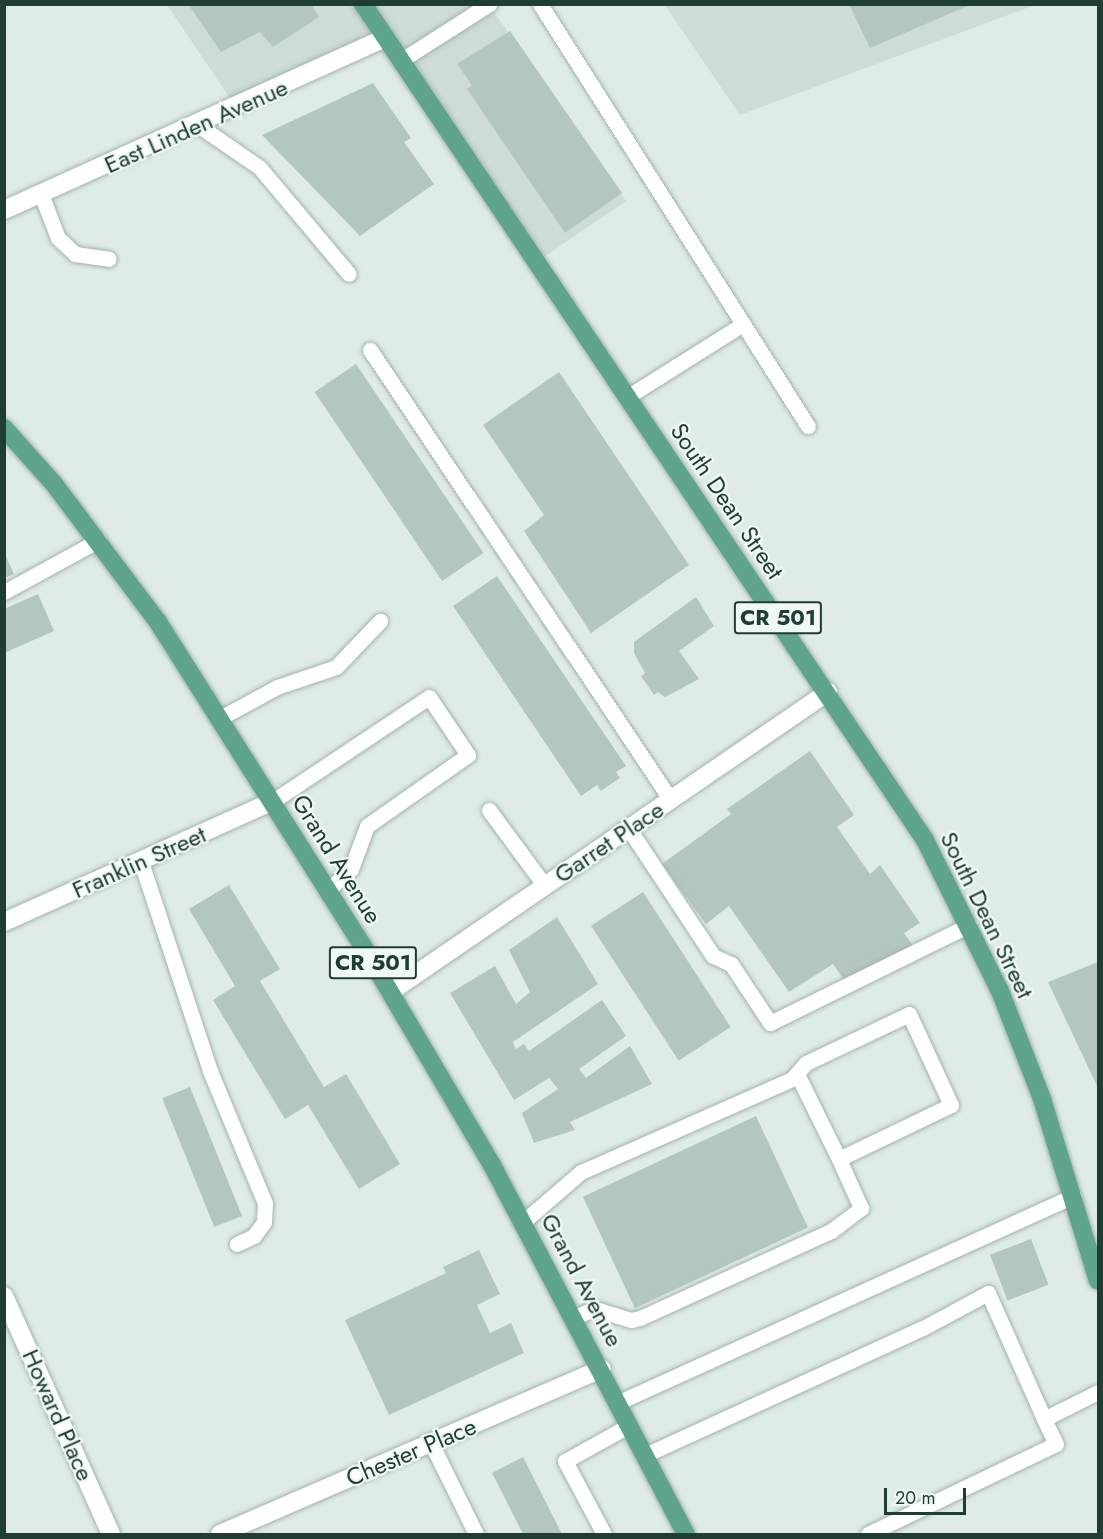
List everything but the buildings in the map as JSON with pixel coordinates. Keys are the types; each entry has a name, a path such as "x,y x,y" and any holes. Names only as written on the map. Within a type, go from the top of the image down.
{"main road":[{"name":"South Dean Street","path":"363,4 911,816 969,925 1042,1099 1074,1196 1098,1281"},
{"name":"Grand Avenue","path":"4,428 99,540 158,622 328,890 390,992 523,1222 602,1369 686,1534"}],"street":[{"name":"East Linden Avenue","path":"5,210 198,125 385,38"},
{"name":"Garret Place","path":"390,992 828,692"},
{"name":"Franklin Street","path":"4,922 273,801"},
{"name":"Howard Place","path":"4,1296 111,1534"},
{"name":"Chester Place","path":"220,1534 602,1369"}],"lane":[{"path":"400,61 489,4"},
{"path":"540,4 808,426"},
{"path":"198,125 260,168 349,274"},
{"path":"41,194 58,238 75,254 109,258"},
{"path":"627,397 743,324"},
{"path":"370,350 671,800"},
{"path":"4,592 99,540"},
{"path":"220,718 277,687 336,667 380,621"},
{"path":"273,801 429,697 468,755 367,826 351,869 328,890"},
{"path":"489,810 545,886"},
{"path":"629,829 713,956 731,964 770,1023 969,925"},
{"path":"141,862 210,1071 265,1203 264,1222 254,1236 237,1244"},
{"path":"523,1222 581,1172 797,1074 806,1063 905,1016 913,1018 951,1105 839,1158"},
{"path":"574,1317 595,1309 631,1320 640,1318 831,1230 861,1208 797,1074"},
{"path":"619,1402 1074,1196"},
{"path":"645,1455 923,1328 988,1293 1056,1444 868,1534"},
{"path":"1044,1419 1098,1392"},
{"path":"604,1534 565,1461 630,1425"},
{"path":"431,1443 476,1534"}],"shaded area":[{"path":"167,5 489,5 626,201 532,265 382,41 236,107"},
{"path":"665,5 1035,5 740,115"}]}
